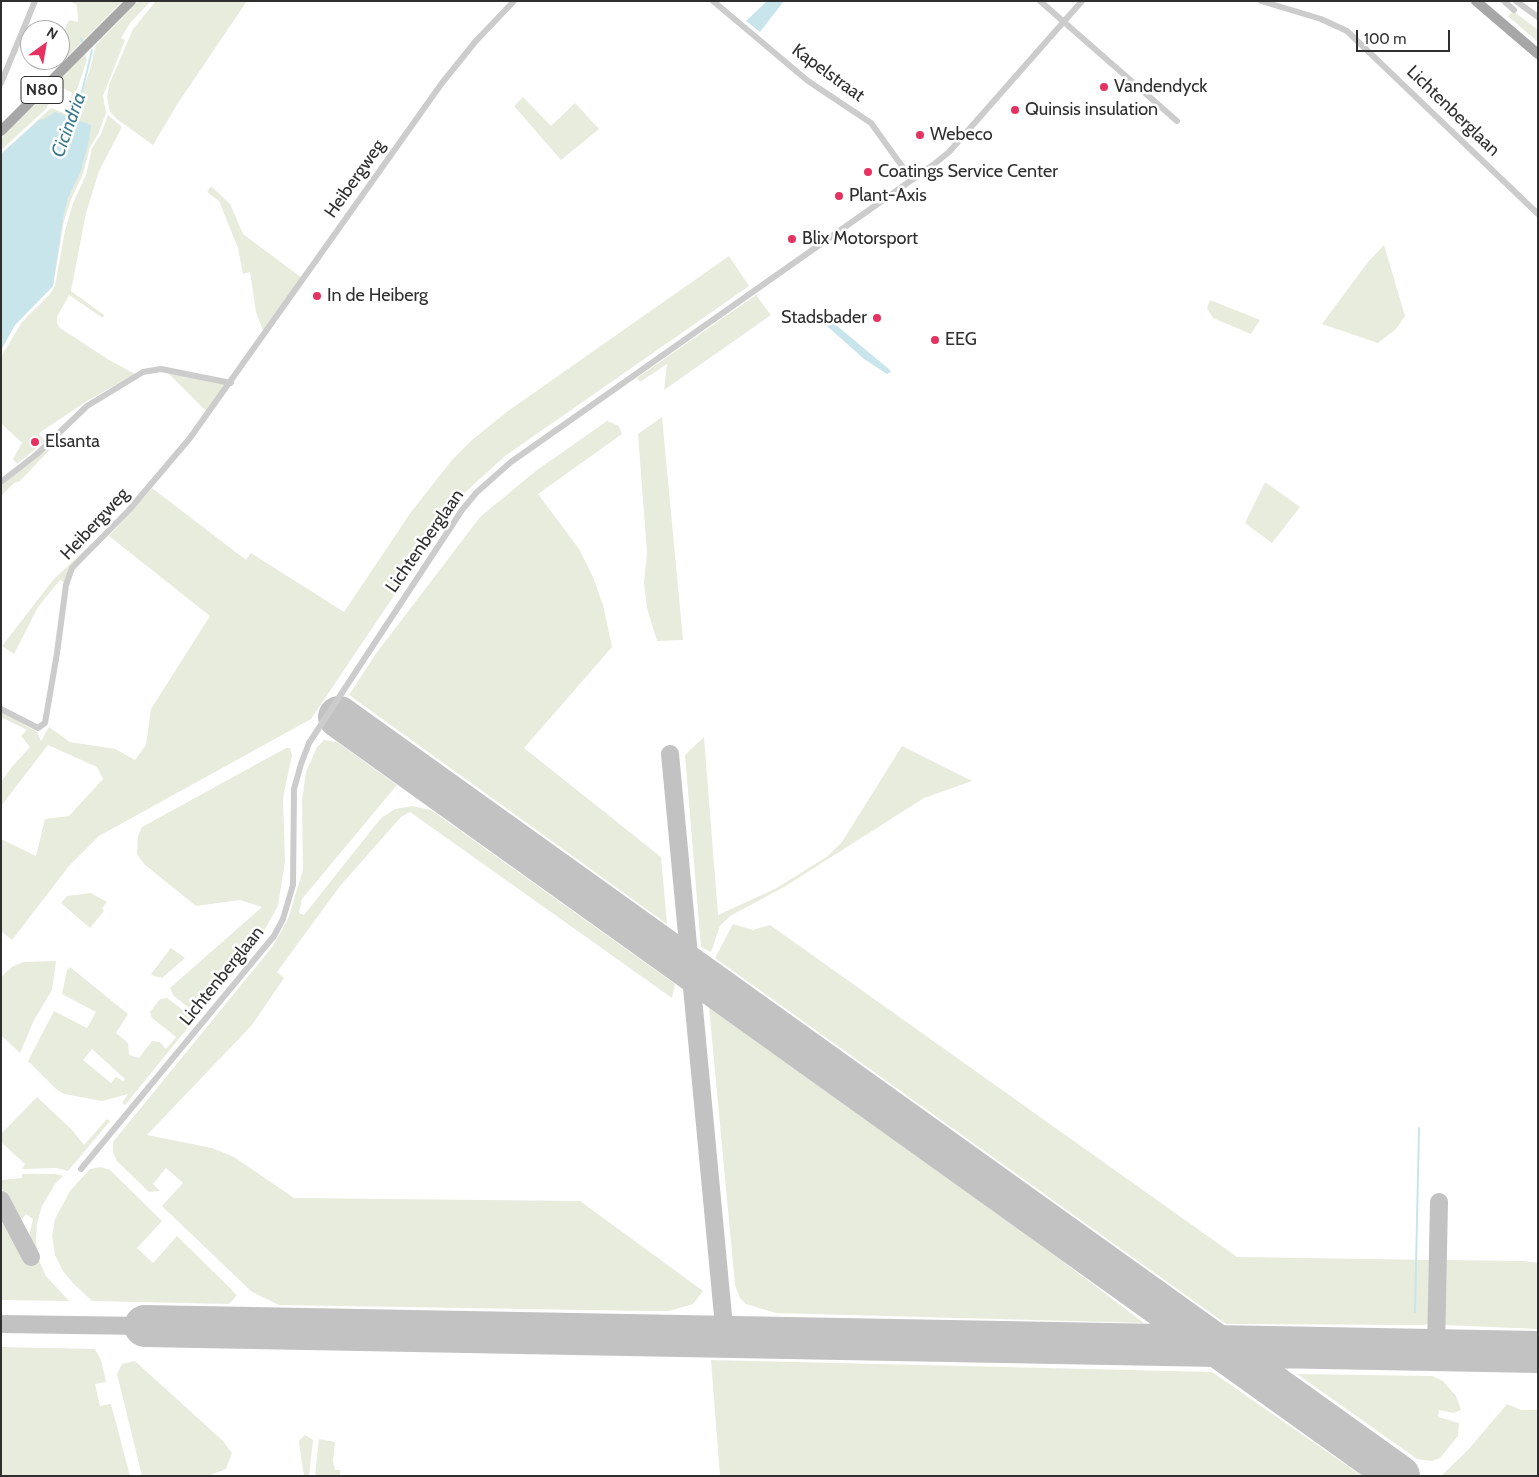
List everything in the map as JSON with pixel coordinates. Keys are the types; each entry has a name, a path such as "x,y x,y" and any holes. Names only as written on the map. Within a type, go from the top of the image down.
{"main road":[{"name":"N80","path":"1,131 131,1"},
{"path":"1476,1 1538,54"}],"street":[{"path":"1,84 35,1"},
{"name":"Heibergweg","path":"1,709 38,728 48,719 68,575 190,438 442,83 475,42 514,1"},
{"name":"Kapelstraat","path":"713,1 808,81 871,123 912,180"},
{"path":"1040,1 1178,121"},
{"name":"Lichtenberglaan","path":"81,1168 274,936 283,919 293,885 294,789 307,748 462,510 495,475 519,456 912,180 949,152 1082,1"},
{"name":"Lichtenberglaan","path":"1261,1 1321,19 1347,31 1538,214"},
{"path":"1504,1 1514,10 1515,1 1538,17"},
{"path":"1,482 37,454 87,406 143,372 161,370 230,383"}],"shaded area":[{"path":"70,1 123,1 70,54 70,20 78,22 77,5"},
{"path":"138,1 151,1 130,23 121,38 125,40 103,96 106,113 98,134 90,147 83,174 72,197 64,221 53,286 15,325 1,350 1,154 51,108 74,117 96,45"},
{"path":"156,1 247,1 178,103 153,145 110,112 107,97 109,85 133,29"},
{"path":"1513,11 1538,30 1538,42 1508,16"},
{"path":"85,54 87,60 72,104 69,103 72,93 63,88 57,95 52,87"},
{"path":"46,94 50,99 47,108 1,150 1,138"},
{"path":"523,97 551,126 575,103 599,129 561,160 514,106"},
{"path":"108,115 122,127 99,171 86,213 71,291 104,315 103,318 69,295 57,317 57,323 60,328 109,360 135,374 87,401 42,431 39,434 45,441 17,464 13,459 22,443 1,423 1,357 22,322 49,295 55,286 65,231 73,203 86,175 92,148 101,134"},
{"path":"211,186 230,204 243,234 302,278 263,331 256,312 250,272 243,274 238,248 219,201 207,192"},
{"path":"1384,245 1405,316 1396,329 1378,343 1322,324 1368,262"},
{"path":"729,256 749,286 505,456 461,496 311,719 99,836 69,866 12,940 1,931 1,839 36,856 45,819 69,816 103,779 97,767 48,745 1,806 1,782 30,747 21,736 27,730 1,717 1,711 37,732 41,741 49,727 70,742 115,749 135,760 146,745 151,709 210,616 109,536 152,488 246,560 251,553 344,612 411,512 452,460 472,440 508,411"},
{"path":"756,295 771,315 664,390 667,364 640,382 637,378"},
{"path":"1210,300 1260,320 1251,334 1213,318 1207,308"},
{"path":"168,373 225,384 206,411"},
{"path":"662,417 683,640 657,641 647,608 644,583 647,553 638,434"},
{"path":"607,421 619,426 622,434 538,494 579,549 593,577 603,605 612,647 524,748 661,857 667,924 349,695 375,655 480,517 537,470"},
{"path":"55,439 59,440 20,481 14,483 1,496 1,484"},
{"path":"1265,482 1300,507 1272,543 1245,523"},
{"path":"92,543 94,544 64,582 60,580 38,607 14,654 2,646 53,580"},
{"path":"704,737 718,915 775,889 828,856 842,842 902,746 972,781 924,798 784,887 730,916 720,926 711,952 701,947 685,755"},
{"path":"324,740 337,742 397,785 302,899 299,913 304,915 381,818 395,809 412,806 431,810 675,984 672,998 410,812 401,817 340,886 277,972 284,978 252,1025 147,1135 212,1148 234,1157 294,1198 580,1201 703,1291 693,1304 669,1311 279,1305 252,1292 162,1206 183,1183 166,1168 153,1184 160,1191 149,1192 117,1161 113,1152 113,1142 273,946 288,919 303,870 302,800 306,772 317,747"},
{"path":"286,748 290,748 292,755 283,798 285,861 278,906 252,952 198,1015 174,996 170,988 262,907 240,900 196,906 144,864 137,854 138,836 142,827"},
{"path":"91,893 107,902 102,908 104,911 90,928 61,903 67,896"},
{"path":"733,924 753,930 770,925 1237,1257 1433,1260 1432,1320 1429,1324 1422,1325 1226,1324 715,958"},
{"path":"171,948 185,958 162,978 151,974"},
{"path":"56,961 52,990 34,1020 20,1053 1,1035 1,977 12,967 23,962"},
{"path":"70,967 128,1014 116,1033 128,1043 129,1055 139,1058 152,1041 160,1042 166,1049 176,1037 152,1018 150,1012 160,999 167,998 195,1019 125,1105 122,1103 128,1094 102,1101 64,1094 56,1089 28,1061 54,1011 87,1028 96,1012 62,994 67,970","holes":["92,1049 125,1079 123,1081 116,1077 111,1083 83,1060"]},
{"path":"709,1007 1057,1257 1144,1323 776,1313 746,1304 740,1298 735,1285"},
{"path":"37,1097 72,1130 84,1145 107,1119 110,1121 68,1171 57,1168 22,1169 25,1164 1,1142 1,1134"},
{"path":"101,1167 110,1170 162,1221 137,1248 153,1263 177,1236 237,1295 229,1304 92,1301 73,1283 63,1271 55,1255 52,1236 55,1219 70,1191 90,1169"},
{"path":"22,1174 55,1174 63,1176 55,1184 42,1206 37,1223 36,1241 38,1258 46,1276 69,1301 1,1300 1,1215 26,1263 30,1265 36,1257 27,1246 33,1219 26,1214 21,1221 16,1219 1,1186 2,1180 22,1178"},
{"path":"1444,1260 1523,1261 1538,1263 1538,1329 1444,1325 1442,1322"},
{"path":"1,1347 95,1349 101,1360 106,1382 95,1384 100,1406 111,1404 130,1476 1,1476"},
{"path":"711,1360 1212,1372 1362,1476 720,1476"},
{"path":"135,1361 223,1441 232,1453 226,1469 208,1476 142,1476 117,1374 122,1364"},
{"path":"1297,1374 1432,1376 1443,1381 1456,1396 1461,1410 1454,1413 1439,1410 1438,1417 1459,1423 1458,1436 1440,1458 1432,1461 1417,1459"},
{"path":"1507,1404 1521,1410 1538,1410 1538,1476 1441,1476 1468,1450"},
{"path":"305,1435 313,1440 309,1476 304,1476 299,1441"},
{"path":"319,1439 335,1442 333,1461 335,1470 340,1470 340,1476 315,1476"}],"water":[{"path":"767,1 784,1 760,32 746,21"},
{"path":"55,112 91,125 89,141 81,171 68,198 63,218 53,286 15,325 1,350 1,154 39,120"},
{"path":"830,320 891,372 887,374 864,359 828,327 827,325"}],"waterway":[{"name":"Cicindria","path":"72,119 83,88 92,50"},
{"path":"1415,1312 1419,1128"}],"taxiway":[{"path":"670,754 725,1337"},
{"path":"1,1200 31,1257"},
{"path":"1436,1349 1439,1202"},
{"path":"1,1324 145,1326"}],"runway":[{"path":"339,717 1399,1476"},
{"path":"145,1326 1538,1352"}],"place":[{"name":"Vandendyck","path":"1104,87"},
{"name":"Quinsis insulation","path":"1015,110"},
{"name":"Webeco","path":"920,135"},
{"name":"Coatings Service Center","path":"868,172"},
{"name":"Plant-Axis","path":"839,196"},
{"name":"Blix Motorsport","path":"792,239"},
{"name":"In de Heiberg","path":"317,296"},
{"name":"Stadsbader","path":"877,318"},
{"name":"EEG","path":"935,340"},
{"name":"Elsanta","path":"35,442"}]}
